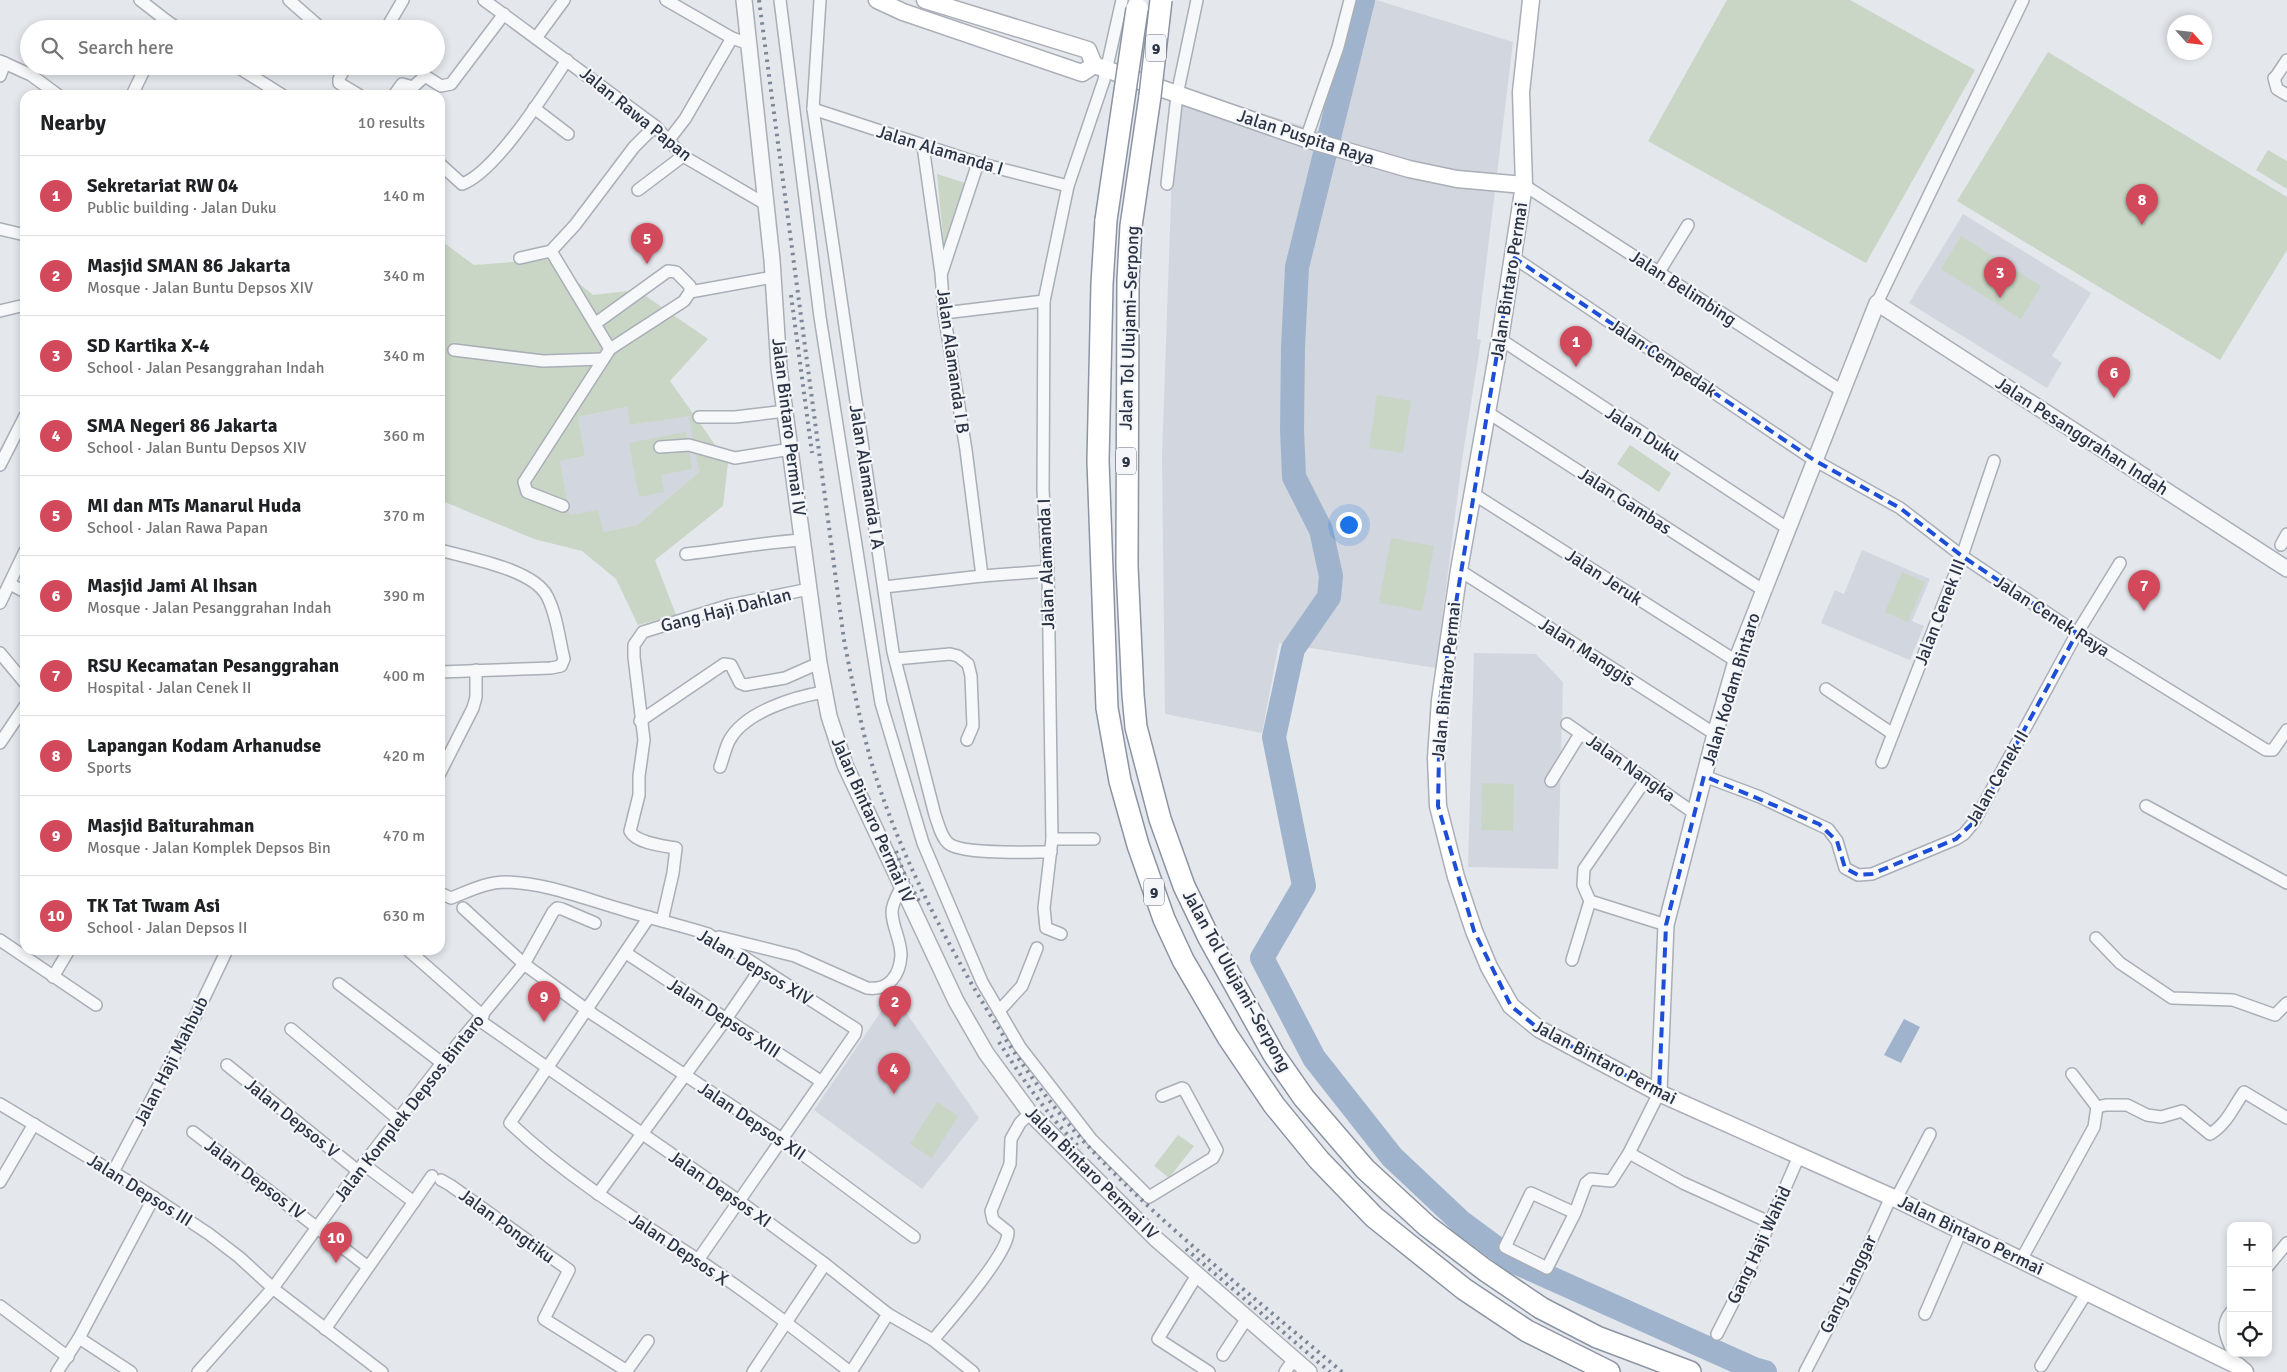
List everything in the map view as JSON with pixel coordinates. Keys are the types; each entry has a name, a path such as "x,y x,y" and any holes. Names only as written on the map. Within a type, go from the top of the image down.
{"highway":[{"name":"Jalan Tol Ulujami–Serpong","path":"1138,0 1106,220 1102,284 1098,462 1107,708 1120,781 1138,845 1164,919 1183,960 1228,1037 1274,1105 1319,1160 1374,1216 1464,1289 1527,1331 1609,1372"},
{"name":"Jalan Tol Ulujami–Serpong","path":"1161,0 1150,96 1131,226 1128,280 1126,431 1127,567 1136,727 1156,800 1184,886 1209,938 1274,1055 1304,1098 1365,1169 1427,1226 1485,1270 1542,1308 1596,1336 1690,1372"}],"main road":[{"path":"877,0 903,12 1082,73 1100,67 1088,50 924,0"},
{"name":"Jalan Bintaro Permai","path":"1531,0 1521,92 1524,185 1500,339 1459,570 1440,700 1437,775 1440,814 1456,877 1474,931 1501,990 1511,1006 1539,1029 1658,1093 1894,1198 2239,1364"},
{"name":"Jalan Puspita Raya","path":"1100,67 1308,140 1408,170 1457,179 1524,185"}],"street":[{"path":"140,0 161,20"},
{"path":"289,0 312,20"},
{"path":"391,20 403,0"},
{"name":"Jalan Rawa Papan","path":"484,0 655,126 683,156 767,205"},
{"path":"536,38 564,0"},
{"path":"666,0 732,38 749,44"},
{"name":"Jalan Bintaro Permai IV","path":"744,0 767,205 780,368 819,663 829,716 844,764 956,1001 986,1053 1030,1113 1148,1231 1309,1372"},
{"path":"780,0 820,317 881,703 923,843 982,982 1020,1047 1077,1122 1150,1197 1213,1158 1217,1150 1184,1089 1162,1096"},
{"name":"Jalan Alamanda I A","path":"820,0 813,109 895,659 935,815 945,840 952,846 988,851 1051,852"},
{"name":"Jalan Alamanda I","path":"1061,934 1046,928 1044,919 1052,839 1048,571 1043,490 1044,301 1068,186 1095,110 1100,67 1122,0"},
{"path":"1166,184 1177,95 1197,0"},
{"path":"1308,140 1338,47 1350,0"},
{"path":"1877,303 2024,0"},
{"path":"398,90 402,84 413,87 425,76 441,86 451,84 504,14"},
{"path":"668,141 684,119 732,38"},
{"path":"445,169 460,184 474,178 489,166 534,108 567,60"},
{"path":"2287,60 2274,78 2278,90 2287,95"},
{"path":"0,76 3,62 20,70"},
{"path":"31,75 51,90"},
{"path":"134,90 142,75"},
{"path":"250,75 274,90"},
{"path":"341,75 339,83 351,90"},
{"path":"534,108 568,134"},
{"name":"Jalan Alamanda I","path":"813,109 978,163 1068,186"},
{"path":"520,258 551,251 576,225 634,147 655,126"},
{"name":"Jalan Alamanda I B","path":"923,146 941,273 944,314 966,450 982,576"},
{"path":"638,190 683,156"},
{"path":"941,273 978,163"},
{"name":"Jalan Belimbing","path":"1524,185 1842,391"},
{"path":"1659,272 1688,225"},
{"path":"0,229 20,234"},
{"path":"551,251 610,349"},
{"name":"Jalan Cempedak","path":"1513,256 1814,460"},
{"path":"563,506 527,492 524,482 610,349 684,301 690,292 690,286 676,272 668,271 596,323"},
{"path":"690,292 773,277"},
{"path":"944,314 1044,301"},
{"name":"Jalan Kodam Bintaro","path":"1658,1093 1666,925 1715,734 1736,661 1877,303"},
{"name":"Jalan Pesanggrahan Indah","path":"1877,303 2287,569"},
{"path":"0,311 20,306"},
{"name":"Jalan Duku","path":"1500,339 1787,528"},
{"path":"454,350 543,361 604,359"},
{"path":"698,417 735,417 786,411"},
{"name":"Jalan Gambas","path":"1487,412 1763,590"},
{"path":"0,465 3,452 20,424"},
{"path":"660,448 689,445 735,458 791,449"},
{"name":"Jalan Cenek Raya","path":"1814,460 1900,508 1962,556 2077,633 2266,750 2273,750 2287,730"},
{"name":"Jalan Cenek III","path":"1882,762 1962,556 1994,461"},
{"name":"Jalan Jeruk","path":"1472,493 1736,661"},
{"path":"2280,545 2287,534"},
{"path":"686,554 774,542 804,540"},
{"path":"445,551 530,578 543,590 552,606 564,659 562,665 550,668 445,672"},
{"path":"0,603 20,562"},
{"name":"Jalan Cenek II","path":"1704,776 1760,797 1828,829 1837,841 1845,868 1858,875 1872,874 1964,834 1974,822 2077,633 2120,563"},
{"name":"Jalan Manggis","path":"1459,570 1715,734"},
{"path":"884,587 1048,571"},
{"path":"10,584 20,589"},
{"name":"Gang Haji Dahlan","path":"640,721 634,645 643,632 730,605 810,589"},
{"path":"0,653 20,676"},
{"path":"895,659 950,654 958,656 968,664 971,676 972,726 967,740"},
{"path":"662,921 673,873 676,848 640,839 631,833 640,795 639,787 644,740 640,721 724,664 731,664 740,683 745,685 785,678 819,663"},
{"path":"445,763 473,708 476,698 476,670"},
{"path":"1826,689 1893,734"},
{"path":"720,767 729,740 746,720 766,709 824,692"},
{"path":"0,744 20,714"},
{"name":"Jalan Nangka","path":"1567,724 1694,813"},
{"path":"1551,781 1580,734"},
{"path":"1572,960 1590,901 1582,885 1584,869 1646,778"},
{"path":"2146,806 2287,883"},
{"path":"1052,839 1094,839"},
{"name":"Jalan Depsos XIV","path":"445,895 451,898 484,884 505,882 538,886 597,900 708,934 856,1029 855,1034 822,1082"},
{"path":"708,934 795,956 867,988 876,989 892,983 896,975 901,954 892,911 902,886"},
{"path":"1590,901 1666,925"},
{"name":"Jalan Depsos XII","path":"463,908 524,964 587,1010 782,1138 914,1237"},
{"name":"Jalan Komplek Depsos Bintaro","path":"198,1372 276,1284 316,1226 361,1167 442,1063 524,964 553,912 558,908 595,923"},
{"path":"548,1068 649,917"},
{"path":"2096,938 2120,963 2172,998 2233,1000 2275,1015 2287,1003"},
{"path":"0,940 20,954"},
{"path":"999,1011 1022,986 1038,948"},
{"name":"Jalan Depsos XIII","path":"626,953 822,1082"},
{"path":"21,955 96,1005"},
{"path":"53,977 67,955"},
{"name":"Jalan Haji Mahbub","path":"113,1172 195,1017 225,955"},
{"name":"Jalan Depsos XI","path":"413,955 481,1018 548,1068 739,1201 825,1264 888,1314 934,1340 946,1350"},
{"path":"598,1194 761,968"},
{"path":"339,984 442,1063"},
{"path":"291,1029 398,1120"},
{"name":"Jalan Depsos V","path":"227,1065 361,1167 414,1202"},
{"name":"Jalan Depsos X","path":"548,1068 510,1123 537,1149 598,1194 698,1260 850,1372"},
{"path":"2021,1260 2094,1127 2097,1107 2072,1074"},
{"path":"698,1260 822,1082"},
{"path":"2097,1107 2112,1104 2127,1106 2153,1117 2161,1117 2182,1111 2210,1134 2228,1119 2232,1109 2244,1092 2287,1118"},
{"path":"1575,1213 1531,1193 1505,1247 1547,1268 1575,1213 1588,1180 1612,1181 1629,1153 1658,1093"},
{"name":"Jalan Depsos III","path":"0,1104 154,1198 239,1257 276,1284 325,1329 382,1372"},
{"path":"934,1340 990,1260 1002,1250 1008,1235 1006,1230 993,1220 991,1210 1010,1164 1011,1139 1020,1123 1030,1113"},
{"path":"0,1182 34,1124"},
{"name":"Jalan Depsos IV","path":"193,1132 368,1267"},
{"name":"Gang Langgar","path":"1805,1372 1894,1198 1930,1134"},
{"path":"1629,1153 1683,1183 1769,1222"},
{"name":"Gang Haji Wahid","path":"1716,1334 1748,1273 1799,1156"},
{"name":"Jalan Pongtiku","path":"414,1202 437,1178 450,1185 569,1270 544,1319 627,1372"},
{"path":"57,1372 80,1338 154,1198"},
{"path":"325,1329 414,1202"},
{"path":"1925,1314 1960,1231"},
{"path":"2272,1261 2287,1243"},
{"path":"753,1372 825,1264"},
{"path":"1197,1275 1158,1339 1209,1372"},
{"path":"2040,1366 2088,1292"},
{"path":"0,1306 68,1356"},
{"path":"850,1372 888,1314"},
{"path":"1223,1355 1247,1318"},
{"path":"2227,1319 2224,1324 2224,1331 2227,1338"},
{"path":"80,1338 131,1372"},
{"path":"627,1372 648,1341"},
{"path":"946,1350 973,1372"},
{"path":"946,1350 982,1372"},
{"path":"1285,1372 1294,1359"}],"highlighted area":[{"path":"1513,257 1814,460 1900,508 1962,556 2077,633 1974,822 1956,839 1872,874 1858,875 1845,868 1837,841 1819,824 1704,776 1666,925 1659,1093 1539,1029 1511,1006 1474,931 1438,806 1440,700"}],"shaded area":[{"path":"1360,0 1376,0 1513,42 1477,339 1481,340 1462,460 1436,668 1279,643 1262,733 1165,714 1162,456 1175,87 1319,131"},
{"path":"1963,214 2091,293 2052,356 2062,363 2047,388 1909,303"},
{"path":"627,407 631,425 690,415 699,472 637,525 603,532 570,515 560,461 585,456 578,417"},
{"path":"1862,550 1930,579 1912,621 1924,626 1910,660 1821,623 1835,590 1844,594"},
{"path":"1474,653 1536,654 1563,682 1558,869 1468,867"},
{"path":"893,994 979,1118 922,1189 814,1110"}],"green space":[{"path":"1727,0 1850,0 1975,70 1866,263 1648,141"},
{"path":"2048,52 2287,197 2287,250 2220,360 1957,201"},
{"path":"2268,150 2287,161 2287,189 2256,170"},
{"path":"937,174 975,186 946,269"},
{"path":"1961,236 2041,286 2021,319 1941,269"},
{"path":"445,244 474,265 550,259 593,295 637,290 708,339 670,381 728,463 723,506 655,560 676,615 638,625 616,579 582,551 534,539 445,502","holes":["627,407 630,425 689,416 699,472 637,525 603,532 598,510 570,515 560,461 585,456 578,417"]},
{"path":"1377,395 1411,401 1403,453 1369,448"},
{"path":"686,432 692,469 661,475 664,492 639,497 629,443"},
{"path":"1630,445 1671,473 1659,492 1617,464"},
{"path":"1391,538 1434,546 1422,611 1379,603"},
{"path":"1902,572 1925,582 1908,622 1885,612"},
{"path":"1482,783 1514,784 1513,831 1481,830"},
{"path":"937,1102 958,1116 932,1158 910,1144"},
{"path":"1178,1135 1194,1146 1169,1178 1154,1166"}],"water":[{"path":"1904,1019 1920,1027 1901,1063 1884,1055"}],"waterway":[{"path":"1363,0 1297,267 1293,347 1292,429 1294,477 1321,530 1331,576 1329,597 1293,649 1274,737 1304,886 1262,958 1314,1058 1392,1157 1461,1222 1515,1262 1754,1369 1765,1372"}],"railway":[{"path":"759,0 844,640 871,761 906,855 938,923 993,1019 1024,1067 1077,1134 1107,1166 1172,1228 1342,1372"},
{"path":"791,295 812,453"},
{"path":"896,851 903,871 921,905"},
{"path":"999,1042 1037,1098 1081,1149"},
{"path":"1186,1249 1330,1372"}],"place":[{"name":"Lapangan Kodam Arhanudse","path":"2142,225"},
{"name":"MI dan MTs Manarul Huda","path":"647,264"},
{"name":"SD Kartika X-4","path":"2000,298"},
{"name":"Sekretariat RW 04","path":"1576,367"},
{"name":"Masjid Jami Al Ihsan","path":"2114,398"},
{"name":"RSU Kecamatan Pesanggrahan","path":"2144,611"},
{"name":"Masjid Baiturahman","path":"544,1022"},
{"name":"Masjid SMAN 86 Jakarta","path":"895,1027"},
{"name":"SMA Negeri 86 Jakarta","path":"894,1094"},
{"name":"TK Tat Twam Asi","path":"336,1263"}]}
